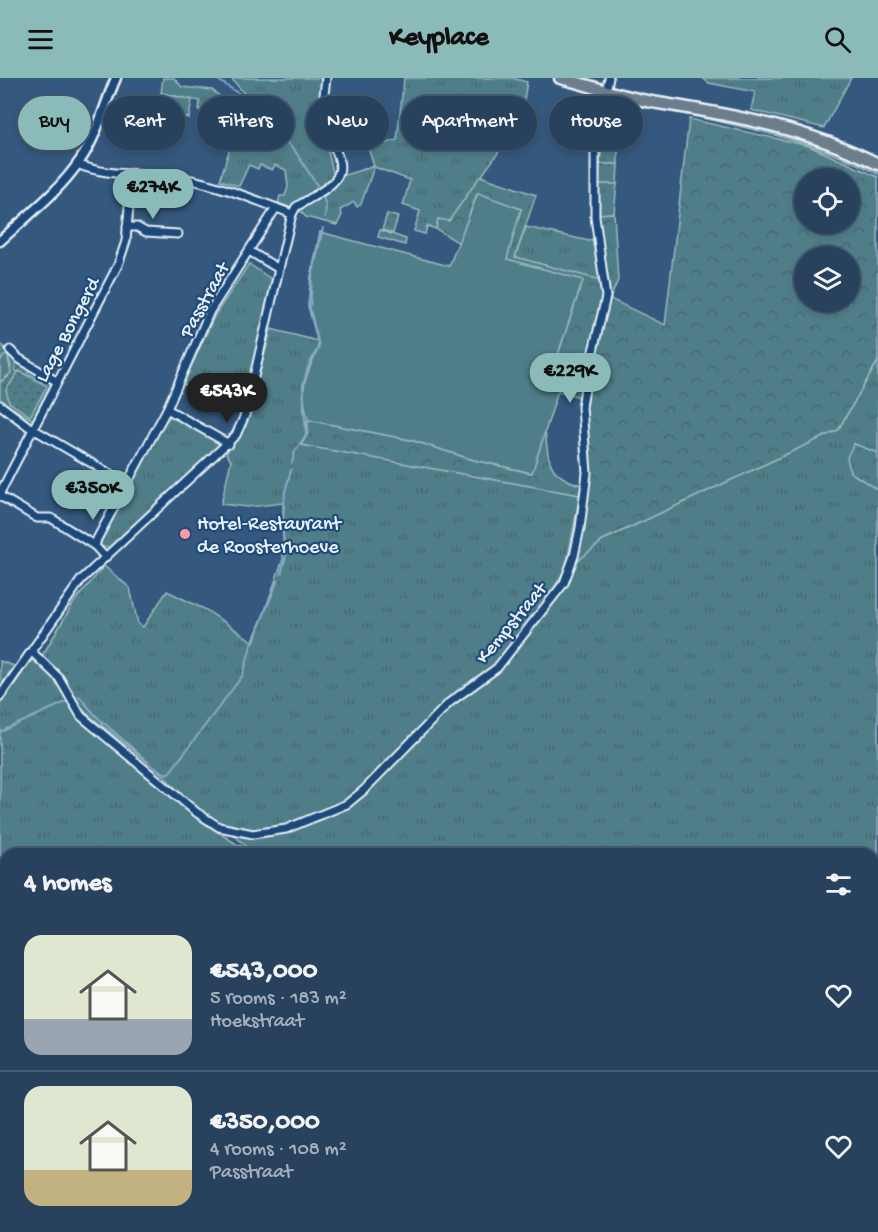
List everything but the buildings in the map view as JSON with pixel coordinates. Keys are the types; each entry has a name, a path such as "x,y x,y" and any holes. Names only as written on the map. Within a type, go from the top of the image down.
{"main road":[{"path":"560,78 608,83 622,96 670,104 802,133 833,143 878,164"}],"street":[{"path":"0,696 81,580 104,556 229,444 245,415 292,214 296,207 336,179 340,171 338,156 325,124 323,103 326,78"},
{"path":"0,241 57,189 77,164 98,128 115,79"},
{"name":"Kempstraat","path":"32,652 59,678 81,716 196,812 219,827 253,834 286,829 347,804 364,790 450,702 497,668 564,583 574,556 580,528 587,473 582,407 606,297 594,204 596,137 608,83"},
{"path":"77,164 95,170 184,178 292,214"},
{"name":"Lage Bongerd","path":"0,495 56,381 118,266 127,227 132,173"},
{"name":"Passtraat","path":"95,546 167,409 210,311 276,208"},
{"path":"127,227 137,227 146,232 178,234"},
{"path":"249,251 279,269"},
{"path":"10,350 18,358 56,381"},
{"path":"0,405 32,428 127,484"},
{"path":"167,409 229,444"},
{"path":"0,495 37,518 51,518 95,546 104,556"}],"green space":[{"path":"163,78 174,78 182,87 212,90 220,96 197,96 197,100 185,98 185,96 161,93"},
{"path":"231,78 321,78 321,96 306,96 306,150 328,150 334,177 289,207 278,203 280,196 285,196 288,187 286,170 275,165 272,170 260,165 258,169 249,165 239,186 220,180 229,150 294,150 294,96 246,96"},
{"path":"404,78 512,78 527,82 525,96 402,96"},
{"path":"702,78 851,78 824,128 751,110 755,92 709,83"},
{"path":"185,98 192,100 189,118 185,117"},
{"path":"643,104 767,128 819,142 878,169 878,174 818,149 725,123 643,106"},
{"path":"401,105 401,150 500,150 449,222 438,219 436,229 427,226 425,234 414,231 420,211 403,205 410,180 374,167 361,204 357,207 354,202 340,210 342,215 337,225 306,217 299,210 342,176 374,166 369,150 389,150 389,142 397,140"},
{"path":"689,119 809,146 858,168 794,168 794,234 860,234 860,169 878,177 878,361 838,430 605,539 576,562 587,500 590,458 588,438 580,397 558,391 565,369 554,366 583,280 506,259 521,209 477,194 459,243 436,229 438,219 449,221 480,176 536,195 515,257 600,280 602,288 610,298 597,214 614,213 618,280 610,299 665,325"},
{"path":"601,150 618,150 618,164 600,164"},
{"path":"600,164 618,164 617,184 598,184"},
{"path":"598,184 617,184 614,213 597,214"},
{"path":"478,193 521,209 507,259 583,280 554,366 565,369 532,473 474,460 411,440 308,420 305,408 305,382 319,347 308,306 311,276 320,232 449,266"},
{"path":"387,214 398,217 393,233 382,230"},
{"path":"526,227 589,241 592,239 600,280 515,257"},
{"path":"380,230 406,239 405,245 378,237"},
{"path":"249,264 271,279 272,285 240,414 183,384 215,315"},
{"path":"271,329 318,341 317,356 304,400 307,430 302,445 580,495 566,567 554,588 492,669 451,698 346,802 284,827 257,831 224,827 195,808 164,776 83,710 64,678 42,656 74,602 104,566 130,588 138,624 143,627 167,591 206,610 254,642 283,559 283,503 248,507 221,504 231,461 226,453 246,426"},
{"path":"0,343 16,360 15,370 39,383 47,379 53,382 33,420 0,401 0,382 8,377 11,366 7,354 0,361"},
{"path":"7,353 11,373 0,382 0,361"},
{"path":"16,360 27,368 28,373 42,381 39,383 23,377 15,370"},
{"path":"878,361 878,453 854,444 850,472 878,490 878,848 248,848 233,834 268,834 303,827 335,814 365,795 445,712 501,668 562,592 576,562 605,539 838,430"},
{"path":"19,371 47,386 30,416 9,402 6,390"},
{"path":"171,415 219,442 220,446 109,547 101,547 100,544 160,428"},
{"path":"308,420 411,440 474,460 531,473 545,431 552,466 562,477 581,485 580,495 301,445 308,433"},
{"path":"854,444 878,453 878,490 850,472 847,457"},
{"path":"35,660 53,676 75,715 197,819 246,848 0,848 0,705 30,662"},
{"path":"0,661 14,666 0,687"}],"waterway":[{"path":"215,78 244,97 253,111 295,151 318,187"},
{"path":"322,194 326,206 325,217"},
{"path":"292,463 295,451 306,435 303,386 308,367 319,346 310,309 312,277 323,228"},
{"path":"283,521 285,492 291,470"},
{"path":"281,574 286,556 282,528"},
{"path":"155,768 166,774 170,772 243,675 251,646 278,580"},
{"path":"79,696 96,716 148,762"},
{"path":"0,732 66,702"}],"place":[{"name":"Hotel-Restaurant de Roosterhoeve","path":"185,534"}]}
